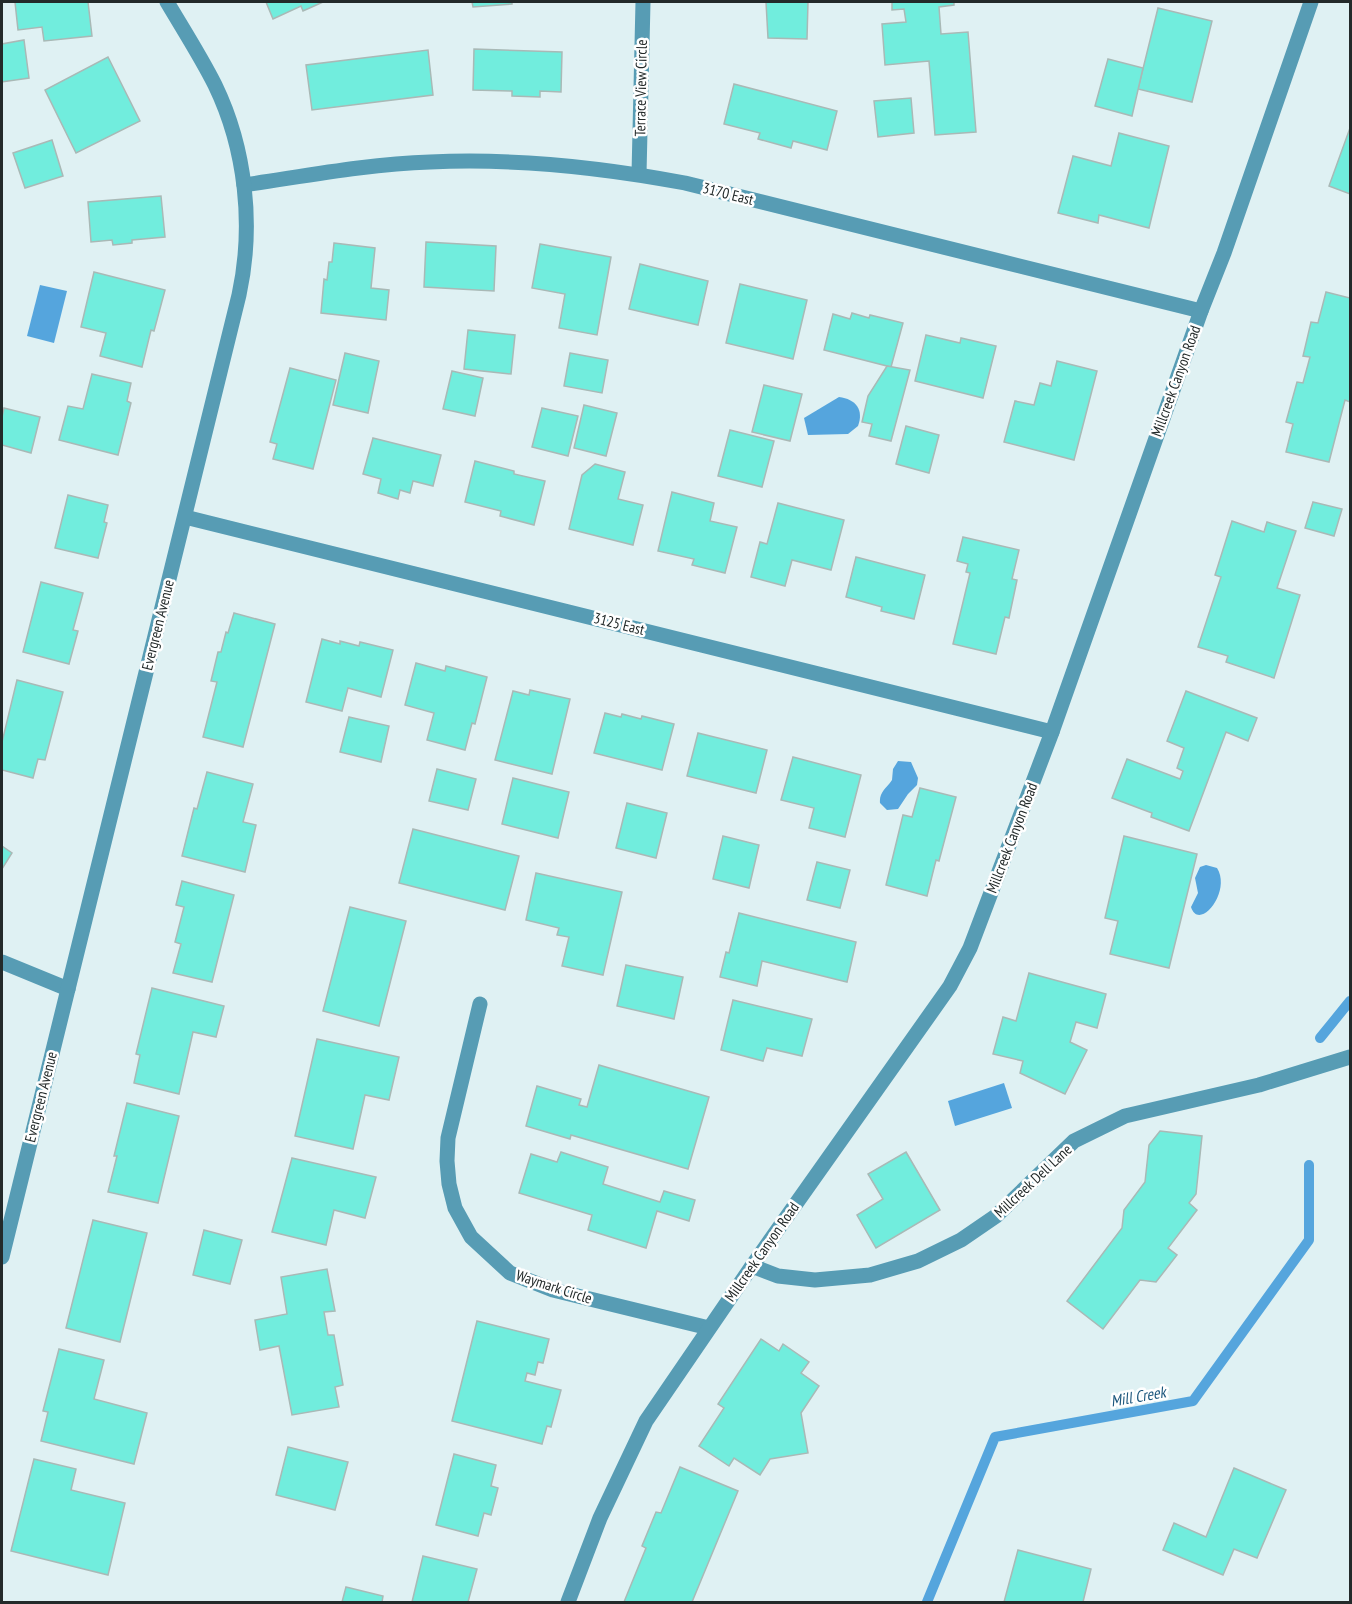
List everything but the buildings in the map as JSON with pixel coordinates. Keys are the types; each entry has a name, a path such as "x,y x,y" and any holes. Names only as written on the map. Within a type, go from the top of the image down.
{"street":[{"name":"Evergreen Avenue","path":"2,1257 242,279 246,236 244,185 233,133 215,86 168,2"},
{"name":"Terrace View Circle","path":"639,174 643,2"},
{"name":"Millcreek Canyon Road","path":"568,1602 600,1518 646,1421 752,1266 950,987 970,948 1052,732 1201,311 1224,253 1311,2"},
{"name":"3170 East","path":"244,185 383,165 463,161 565,164 639,174 696,186 1201,311"},
{"name":"3125 East","path":"185,517 1052,732"},
{"path":"2,962 69,988"},
{"name":"Waymark Circle","path":"480,1004 448,1138 447,1161 449,1184 455,1208 471,1237 510,1273 553,1290 709,1328"},
{"name":"Millcreek Dell Lane","path":"752,1266 778,1276 815,1280 870,1275 918,1261 961,1240 996,1216 1074,1141 1125,1116 1259,1085 1350,1057"}],"water":[{"path":"40,285 67,291 54,343 27,336"},
{"path":"839,397 850,400 857,406 860,415 858,426 848,434 808,435 804,418"},
{"path":"898,761 911,762 918,778 917,785 898,809 887,810 880,803 881,796 892,780 893,769"},
{"path":"1206,865 1217,868 1221,878 1220,888 1213,906 1201,915 1195,913 1191,907 1198,893 1195,878 1200,867"},
{"path":"1004,1083 1012,1108 955,1126 948,1101"}],"waterway":[{"name":"Mill Creek","path":"1320,1038 1350,1001"},
{"name":"Mill Creek","path":"927,1602 995,1437 1193,1401 1309,1240 1309,1165"}]}
